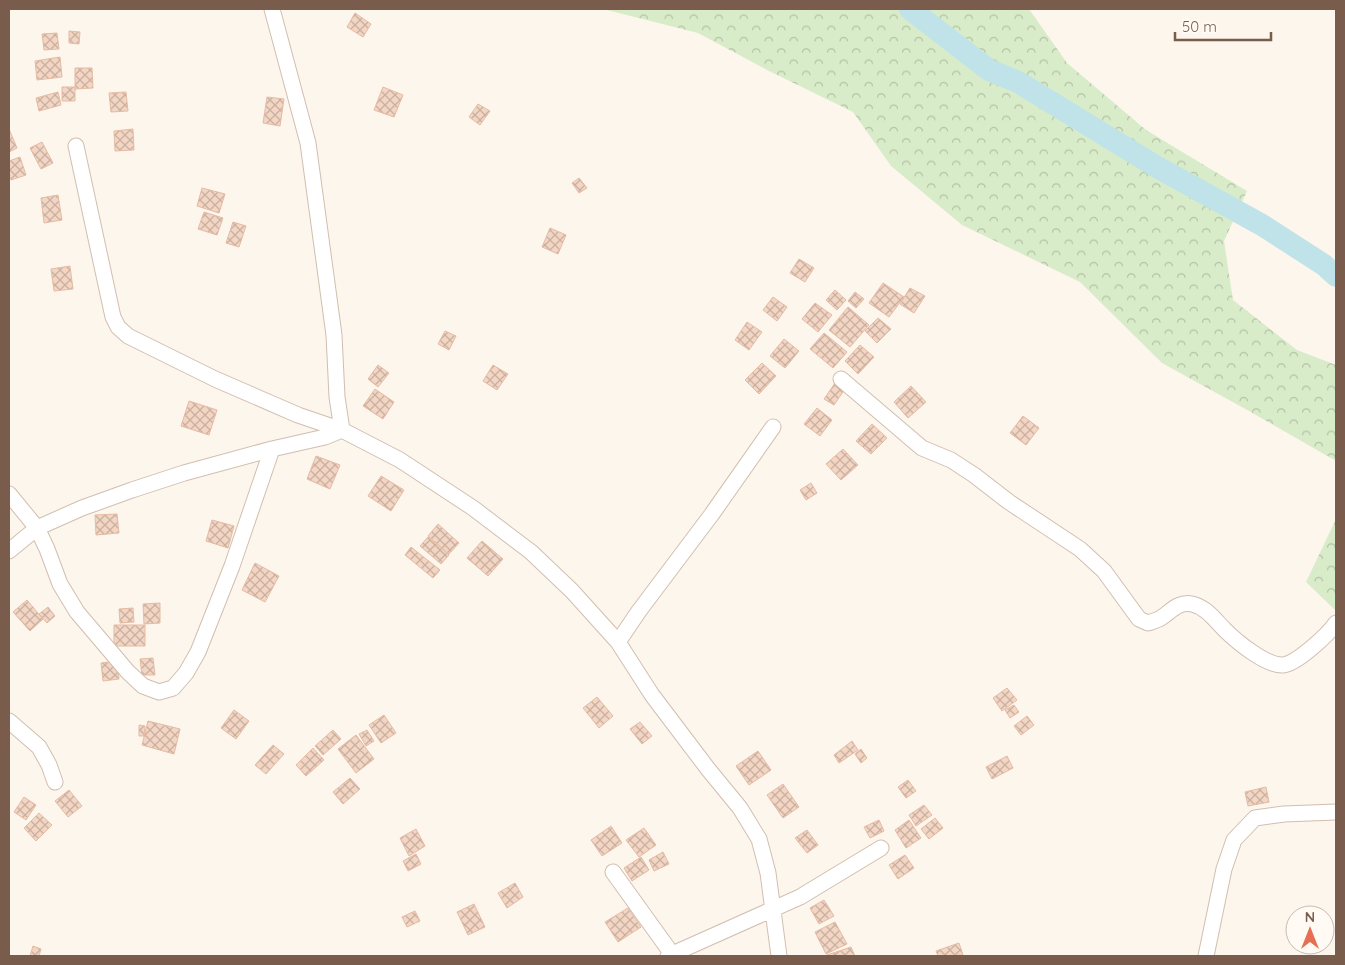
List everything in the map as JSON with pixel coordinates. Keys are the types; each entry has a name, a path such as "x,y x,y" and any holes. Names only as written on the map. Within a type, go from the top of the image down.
{"street":[{"path":"272,9 308,143 334,335 337,397 342,430"},
{"path":"76,146 112,317 118,327 128,336 215,378 298,415 342,430 400,460 473,508 532,552 572,591 618,642 652,695 740,808 760,839 768,873 779,956"},
{"path":"841,379 922,448 952,460 1008,502 1080,549 1104,571 1139,619 1148,623 1159,619 1176,606 1191,604 1204,609 1236,640 1268,662 1283,665 1301,657 1335,628"},
{"path":"618,642 773,427"},
{"path":"9,551 37,528 82,508 184,473 325,437 342,430"},
{"path":"9,494 37,528 60,584 77,612 128,672 143,686 159,692 173,688 186,673 198,652 235,557 272,449"},
{"path":"9,721 38,747 49,765 56,782"},
{"path":"1206,956 1224,869 1234,840 1255,818 1284,814 1336,812"},
{"path":"613,872 670,955 800,897 881,848"}],"green space":[{"path":"603,9 1029,9 1067,63 1146,130 1247,191 1224,241 1233,300 1297,350 1336,365 1336,461 1162,363 1080,282 962,225 891,166 853,112 769,71 698,33"},
{"path":"1336,519 1336,611 1306,582"}],"building":[{"path":"355,13 371,24 363,37 347,27"},
{"path":"69,31 80,32 79,44 69,43"},
{"path":"57,33 59,49 44,50 42,34"},
{"path":"60,57 62,77 37,80 35,61"},
{"path":"75,68 92,68 93,88 75,89"},
{"path":"62,87 75,87 75,101 62,101"},
{"path":"383,87 403,95 394,117 374,110"},
{"path":"58,92 61,105 39,111 36,98"},
{"path":"126,92 128,111 111,112 109,93"},
{"path":"267,97 284,99 280,126 263,123"},
{"path":"478,104 490,111 480,125 469,117"},
{"path":"9,129 17,148 9,152"},
{"path":"133,129 134,150 115,151 114,131"},
{"path":"42,142 53,163 41,169 30,148"},
{"path":"20,157 26,175 11,180 9,161"},
{"path":"579,178 587,188 579,193 572,183"},
{"path":"202,188 225,194 219,213 197,206"},
{"path":"58,195 62,220 44,223 41,198"},
{"path":"204,212 223,218 217,235 198,229"},
{"path":"233,222 246,226 239,247 226,243"},
{"path":"550,228 566,235 558,254 542,247"},
{"path":"799,259 814,268 805,282 790,273"},
{"path":"70,266 73,289 54,291 51,269"},
{"path":"883,283 904,297 889,317 869,303"},
{"path":"910,288 925,296 914,313 900,304"},
{"path":"835,290 846,300 837,310 826,300"},
{"path":"855,292 864,299 856,308 848,301"},
{"path":"773,297 787,307 777,321 763,310"},
{"path":"815,303 832,315 818,332 802,319"},
{"path":"848,307 869,325 850,347 829,330"},
{"path":"878,318 891,329 877,343 865,331"},
{"path":"747,322 762,332 749,350 735,340"},
{"path":"445,331 456,336 449,350 438,344"},
{"path":"824,333 847,352 833,368 810,349"},
{"path":"784,339 799,351 785,368 770,356"},
{"path":"860,345 874,357 858,374 845,361"},
{"path":"762,363 776,376 759,394 745,380"},
{"path":"378,365 389,373 378,387 368,379"},
{"path":"493,365 508,374 497,390 483,381"},
{"path":"835,383 845,389 834,405 824,399"},
{"path":"911,386 926,402 908,418 894,402"},
{"path":"375,389 394,402 383,419 363,406"},
{"path":"189,401 217,410 209,435 181,426"},
{"path":"817,408 832,420 820,436 804,424"},
{"path":"1023,416 1039,428 1026,445 1010,433"},
{"path":"872,424 887,438 871,454 856,441"},
{"path":"843,449 858,465 841,480 826,464"},
{"path":"316,456 340,465 330,489 307,479"},
{"path":"381,476 404,490 391,511 368,496"},
{"path":"811,483 817,493 806,500 800,490"},
{"path":"117,514 119,533 96,535 95,515"},
{"path":"212,520 234,526 228,548 206,541"},
{"path":"438,524 459,543 449,554 428,536"},
{"path":"428,537 449,555 441,564 420,546"},
{"path":"482,541 503,559 488,576 467,558"},
{"path":"411,547 440,570 433,578 405,555"},
{"path":"255,563 279,576 265,602 242,590"},
{"path":"27,600 43,619 30,631 13,612"},
{"path":"160,603 160,623 144,624 143,604"},
{"path":"48,607 55,616 47,623 39,614"},
{"path":"133,608 134,622 120,623 119,609"},
{"path":"114,625 145,625 145,646 114,646"},
{"path":"153,658 155,675 142,675 140,659"},
{"path":"117,661 119,679 103,681 101,663"},
{"path":"1007,688 1017,700 1002,711 993,698"},
{"path":"597,697 613,716 599,728 583,708"},
{"path":"1014,705 1019,712 1010,718 1005,710"},
{"path":"234,710 249,721 236,739 221,728"},
{"path":"384,715 396,733 381,743 369,725"},
{"path":"1027,716 1034,725 1021,735 1014,726"},
{"path":"148,721 180,729 174,754 142,745"},
{"path":"640,722 652,736 642,744 630,729"},
{"path":"139,725 145,726 144,736 139,736"},
{"path":"333,730 341,739 323,755 315,746"},
{"path":"367,730 374,741 366,746 359,734"},
{"path":"356,735 374,759 356,773 338,749"},
{"path":"852,741 858,750 839,763 834,755"},
{"path":"273,745 284,754 266,774 255,765"},
{"path":"313,748 324,760 306,776 296,765"},
{"path":"861,749 867,758 861,763 855,754"},
{"path":"758,751 771,770 749,785 736,766"},
{"path":"1007,756 1013,768 992,779 986,767"},
{"path":"350,778 360,789 343,804 333,792"},
{"path":"908,780 916,791 906,798 898,787"},
{"path":"783,784 799,807 783,818 767,795"},
{"path":"1266,787 1269,802 1248,806 1245,792"},
{"path":"69,790 82,806 68,817 55,801"},
{"path":"24,797 36,805 26,820 14,812"},
{"path":"924,805 932,815 916,826 909,815"},
{"path":"39,813 52,825 36,841 24,828"},
{"path":"935,818 943,828 929,839 921,829"},
{"path":"879,820 884,831 870,838 864,827"},
{"path":"909,820 921,838 906,848 895,830"},
{"path":"611,826 622,843 602,856 591,840"},
{"path":"644,828 656,845 639,857 626,840"},
{"path":"416,829 425,846 409,856 400,838"},
{"path":"807,830 818,845 807,853 795,838"},
{"path":"663,852 669,864 654,871 649,860"},
{"path":"416,854 421,864 408,871 403,861"},
{"path":"905,855 914,868 898,879 889,865"},
{"path":"641,857 649,870 632,881 624,868"},
{"path":"515,883 523,897 507,908 498,893"},
{"path":"824,900 834,916 819,924 810,908"},
{"path":"474,904 485,927 468,935 457,912"},
{"path":"628,908 641,927 618,942 605,922"},
{"path":"415,911 420,921 407,927 402,917"},
{"path":"835,922 847,944 826,954 815,932"},
{"path":"959,943 963,955 938,956 936,951"},
{"path":"33,946 41,949 39,956 30,956"},
{"path":"851,947 855,956 827,956 827,955"}],"waterway":[{"path":"910,9 989,70 1018,82 1157,167 1262,225 1324,265 1336,276"}]}
